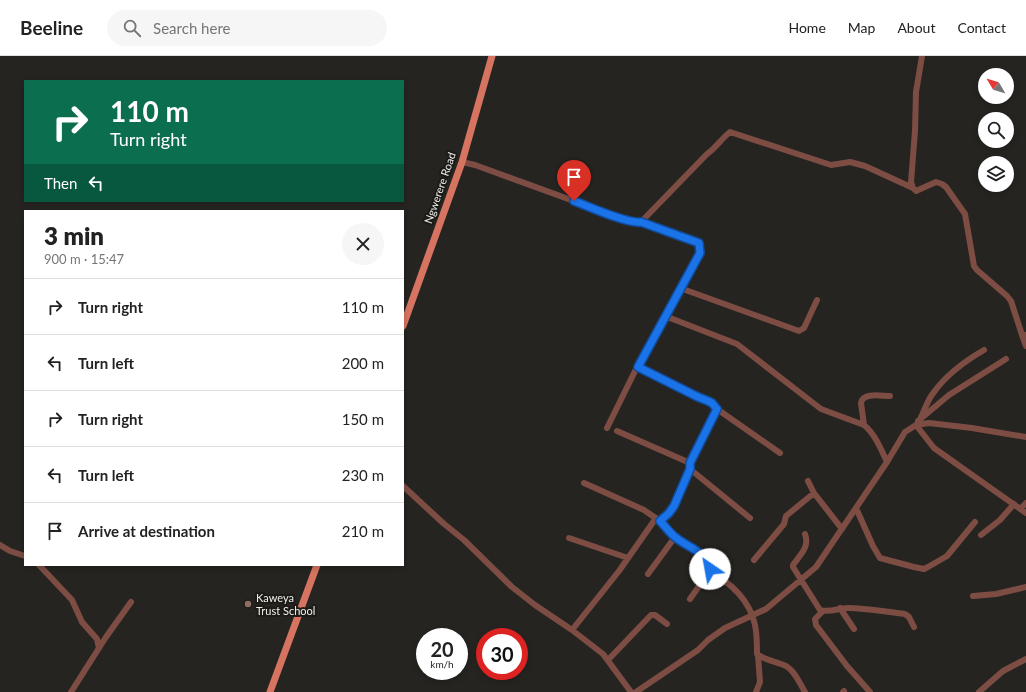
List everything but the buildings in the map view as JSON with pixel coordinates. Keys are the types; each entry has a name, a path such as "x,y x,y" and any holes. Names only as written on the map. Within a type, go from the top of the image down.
{"main road":[{"name":"Ngwerere Road","path":"404,323 462,162 492,56"},
{"path":"270,692 317,566"}],"street":[{"path":"912,188 911,182 915,132 916,92 922,56"},
{"path":"641,222 707,154 713,150 722,138 730,132 831,165 850,162 865,166 916,191 936,182 946,187 964,214 974,266 1011,301 1024,336 1026,346"},
{"path":"462,162 486,169 626,220 641,222 699,243 700,253 665,316 607,428"},
{"path":"680,288 799,331 804,328 817,300"},
{"path":"665,316 738,344 821,409 864,425 873,434 887,462"},
{"path":"917,423 940,384 966,360 984,350"},
{"path":"636,692 698,650 720,632 769,607 816,567 887,462 905,432 949,395 1006,359"},
{"path":"638,367 712,403 717,409 780,453"},
{"path":"864,425 861,403 864,397 890,396"},
{"path":"572,630 658,519 669,513 674,506 690,466 717,409"},
{"path":"917,423 972,428 1026,437"},
{"path":"917,423 934,448 1026,513"},
{"path":"617,431 690,466 750,518"},
{"path":"808,482 814,493 842,530"},
{"path":"584,483 644,510 658,519 675,537 703,555 709,564 709,572 690,599"},
{"path":"404,487 455,534 464,540 512,588 572,630 603,654 631,692"},
{"path":"754,560 784,524 786,516 814,493"},
{"path":"1020,509 1026,503"},
{"path":"981,535 1000,520 1014,504"},
{"path":"856,508 880,558 924,569 947,556 975,522"},
{"path":"805,534 808,539 807,544 793,565 822,611"},
{"path":"648,574 675,537"},
{"path":"569,538 628,558"},
{"path":"0,545 10,551 24,556"},
{"path":"40,566 72,600 82,622 97,639 99,648"},
{"path":"709,572 722,579 738,593 752,615 755,624 760,682 756,692"},
{"path":"973,596 996,594 1026,587"},
{"path":"71,692 131,602"},
{"path":"840,608 854,629"},
{"path":"870,692 847,666 816,625 815,619 822,611 840,608 905,614 909,617 914,627"},
{"path":"608,660 651,615 655,615 667,624"},
{"path":"758,655 766,660 785,665 790,669 806,692"},
{"path":"979,692 1003,671 1026,659"}],"place":[{"name":"Kaweya Trust School","path":"248,604"}],"route":[{"path":"574,201 626,220 641,222 699,243 700,253 638,367 712,403 717,409 690,463 690,469 674,506 660,521 675,537 703,555 709,564 710,569"}]}
